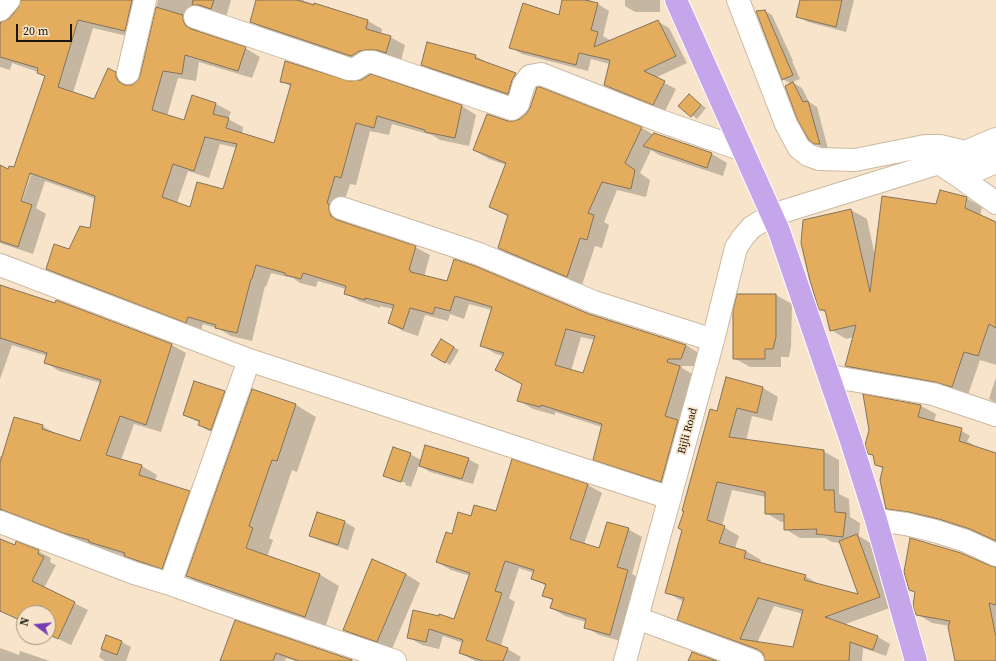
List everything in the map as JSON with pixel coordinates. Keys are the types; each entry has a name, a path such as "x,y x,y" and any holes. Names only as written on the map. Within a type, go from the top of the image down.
{"main road":[{"path":"676,0 772,215 850,438 876,520 916,661"}],"street":[{"path":"0,10 9,0"},
{"path":"128,73 145,0"},
{"path":"738,0 786,124 799,148 808,155 819,159 855,160 925,146 940,146 965,152"},
{"path":"195,18 348,69 355,69 366,62 373,62 512,109 518,104 524,84 530,76 541,74 655,119 743,150"},
{"name":"Bijli Road","path":"625,661 713,340 736,248 743,237 752,227 772,215 939,163 996,139"},
{"path":"960,177 996,162"},
{"path":"939,163 996,204"},
{"path":"341,208 479,254 594,302 713,340"},
{"path":"0,265 249,360 670,498"},
{"path":"170,584 249,360"},
{"path":"829,376 933,394 996,415"},
{"path":"876,520 935,530 996,555"},
{"path":"0,522 134,573 395,661"},
{"path":"637,618 752,661"}],"building":[{"path":"21,0 132,0 125,31 78,20 58,87 94,99 108,68 116,72 116,77 119,82 125,85 132,85 137,81 140,76 156,7 183,15 185,25 191,29 246,47 238,71 185,55 182,74 163,71 152,110 184,120 192,95 216,103 213,114 229,118 226,128 274,143 291,84 280,82 285,61 349,81 361,80 371,74 462,105 455,138 425,132 425,130 377,116 374,128 356,123 341,178 335,176 327,203 329,204 331,216 337,220 416,246 409,270 411,272 447,281 454,259 475,266 589,314 686,345 681,359 668,359 667,362 680,366 665,416 678,420 661,482 593,460 602,424 541,405 540,407 517,401 522,384 495,370 504,353 480,346 492,307 455,296 450,311 435,307 433,314 410,308 403,329 388,323 394,305 365,298 365,300 344,294 346,286 303,273 301,279 256,265 237,333 215,328 216,325 188,317 186,323 46,269 54,244 69,249 80,226 90,228 95,196 30,173 21,201 32,205 18,247 0,241 0,165 8,169 9,166 14,167 45,76 37,73 38,68 0,57 1,22 9,19 18,8","holes":["205,137 237,144 223,189 197,182 190,207 162,197 173,164 194,171","566,329 595,336 583,373 555,365"]},
{"path":"193,0 214,0 211,9 199,5 192,5"},
{"path":"256,0 297,0 314,5 314,3 368,20 366,29 391,36 386,53 377,50 366,50 359,51 351,56 250,22"},
{"path":"562,0 585,0 598,3 591,30 598,32 594,47 658,20 676,56 644,71 665,81 653,105 604,85 610,60 579,53 576,65 509,48 523,3 559,15"},
{"path":"800,0 842,0 836,27 796,17"},
{"path":"765,10 793,75 782,80 756,11"},
{"path":"427,42 476,55 475,58 516,73 512,80 508,94 421,65"},
{"path":"793,82 803,102 808,101 820,144 814,144 809,140 797,119 785,86"},
{"path":"537,87 642,127 625,163 635,170 631,189 602,182 588,213 594,215 587,240 580,238 567,277 498,248 508,215 489,207 506,163 473,150 487,114 508,121 520,119 530,108"},
{"path":"689,94 701,105 691,117 678,106"},
{"path":"654,133 712,153 707,168 643,146"},
{"path":"940,190 967,197 965,208 996,222 996,328 989,324 978,356 964,352 952,387 935,382 845,366 856,325 830,331 825,310 819,310 801,243 803,220 851,209 870,292 882,196 936,204"},
{"path":"0,285 55,303 56,300 172,344 146,425 120,416 106,455 142,465 139,475 190,491 162,569 124,556 125,553 89,542 89,540 63,533 0,509 0,463 14,417 43,425 42,429 80,441 101,380 44,363 47,353 0,338"},
{"path":"737,294 776,294 776,337 773,349 765,349 765,359 733,359 733,310"},
{"path":"441,339 454,347 445,363 431,355"},
{"path":"726,377 763,387 757,413 737,408 729,437 824,450 824,490 834,490 835,512 846,513 843,537 816,534 817,529 784,530 784,514 765,514 765,492 717,482 707,520 725,526 719,543 746,551 744,558 806,575 804,580 858,594 839,541 857,534 880,597 825,617 878,636 873,650 850,642 849,661 765,661 763,653 757,649 677,620 684,598 665,593 682,530 678,528 684,511 682,511 710,409 717,411","holes":["758,598 803,610 793,647 740,639"]},
{"path":"194,381 225,391 211,430 198,425 200,421 183,415"},
{"path":"252,389 296,404 277,461 272,460 249,526 253,528 246,548 320,574 305,617 186,576"},
{"path":"863,394 921,405 918,417 962,428 959,441 996,453 996,541 970,529 939,519 909,512 886,509 880,480 883,467 875,465 873,455 868,454 865,445 869,430"},
{"path":"425,445 469,458 462,479 419,466"},
{"path":"393,447 411,453 401,482 383,476"},
{"path":"512,459 588,484 570,539 599,548 607,522 629,528 617,567 628,570 610,635 584,628 586,619 550,608 553,599 542,596 546,584 531,579 534,570 505,561 495,591 502,593 486,640 508,648 503,661 483,661 459,653 463,640 429,629 426,642 407,638 413,610 439,616 439,614 454,619 470,573 436,562 446,532 452,534 458,512 471,516 474,505 496,511"},
{"path":"317,512 345,521 338,545 309,536"},
{"path":"910,538 961,553 996,567 996,605 989,603 996,637 996,661 955,661 948,627 950,621 916,615 913,606 915,592 909,590 904,572"},
{"path":"0,539 15,545 16,541 39,550 38,554 44,557 32,581 75,602 58,639 56,638 56,605 16,605 16,618 0,611"},
{"path":"372,559 406,574 377,642 343,630"},
{"path":"235,620 352,661 299,661 276,653 273,661 220,661"},
{"path":"106,635 122,641 117,655 101,649"},
{"path":"692,652 717,661 688,661"}]}
